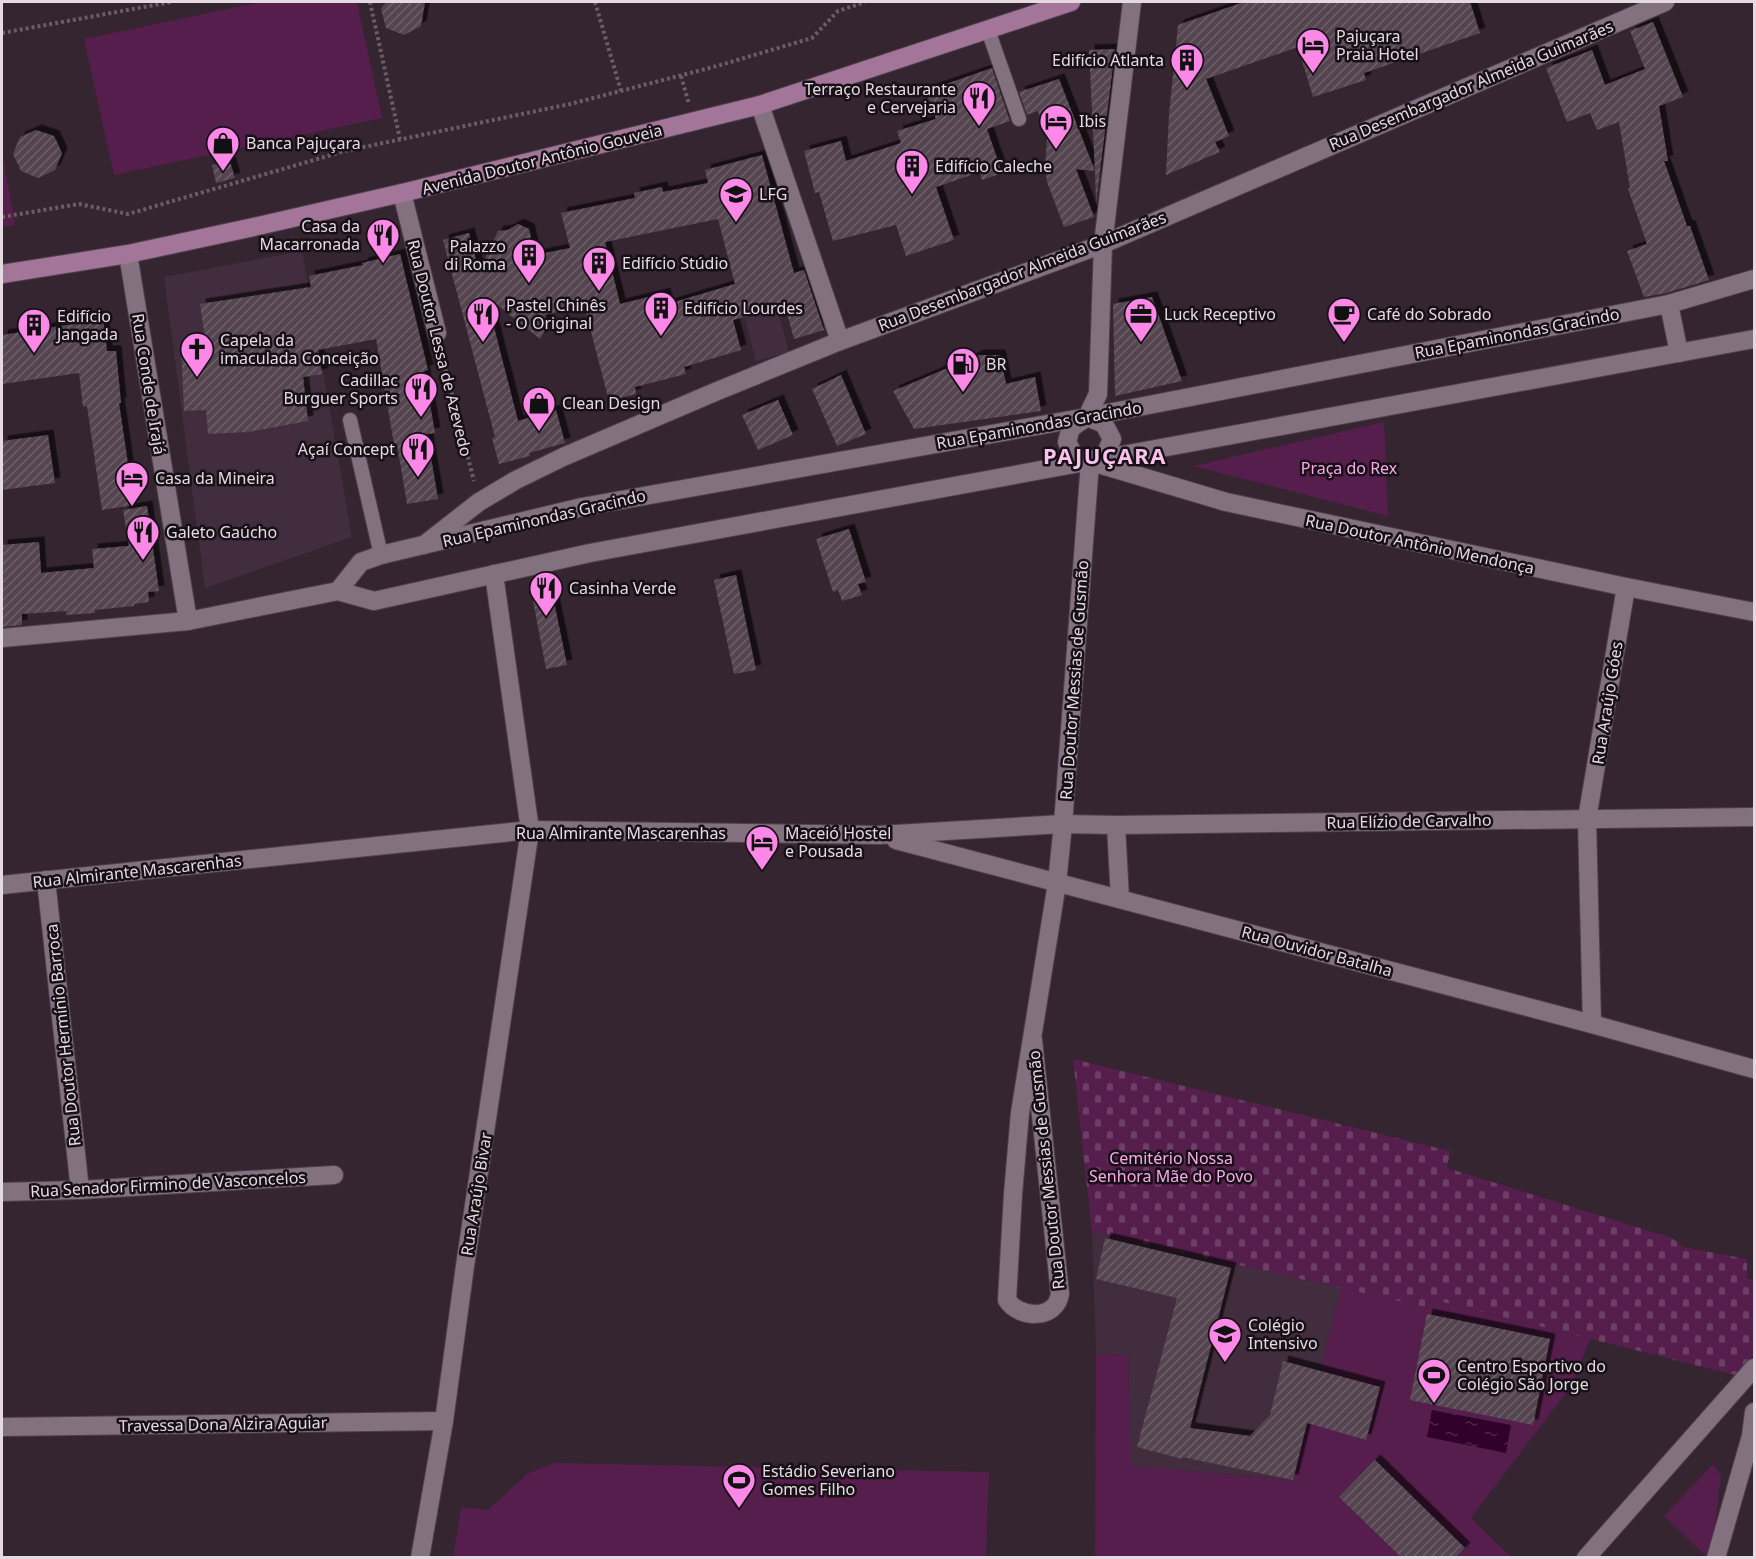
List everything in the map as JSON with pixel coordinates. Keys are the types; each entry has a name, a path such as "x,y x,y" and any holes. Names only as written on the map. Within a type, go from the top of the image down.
{"main road":[{"name":"Avenida Doutor Antônio Gouveia","path":"2,274 128,254 402,194 760,105 1071,2"}],"street":[{"path":"1087,417 1104,423 1112,439 1106,453 1090,462 1075,457 1067,442 1071,428 1087,417 1098,394 1103,244 1132,2"},
{"name":"Rua Desembargador Almeida Guimarães","path":"424,545 479,502 516,480 563,458 840,341 1103,244 1665,2"},
{"path":"760,105 840,341"},
{"name":"Rua Doutor Lessa de Azevedo","path":"402,194 437,333"},
{"name":"Rua Conde de Irajá","path":"128,254 188,621"},
{"name":"Rua Epaminondas Gracindo","path":"338,591 360,562 582,507 1087,417 1669,304 1755,279"},
{"path":"1669,304 1679,353"},
{"path":"2,638 188,621 338,591 374,601 636,545 1755,339"},
{"name":"Rua Doutor Antônio Mendonça","path":"1090,462 1226,502 1755,612"},
{"name":"Rua Doutor Messias de Gusmão","path":"1033,1040 1060,1294 1059,1301 1052,1309 1042,1313 1028,1314 1012,1307 1007,1300 1006,1291 1020,1113 1057,883 1063,824 1090,462"},
{"path":"494,574 531,830"},
{"name":"Rua Araújo Góes","path":"1587,819 1626,587"},
{"name":"Rua Elízio de Carvalho","path":"1063,824 1755,817"},
{"path":"1587,819 1592,1024"},
{"name":"Rua Almirante Mascarenhas","path":"2,885 531,830 879,835 1063,824"},
{"path":"1116,825 1120,899"},
{"name":"Rua Araújo Bivar","path":"420,1557 444,1421 531,830"},
{"name":"Rua Ouvidor Batalha","path":"879,835 1755,1069"},
{"name":"Rua Doutor Hermínio Barroca","path":"46,880 80,1190"},
{"path":"1016,1169 1047,1172"},
{"name":"Rua Senador Firmino de Vasconcelos","path":"2,1192 80,1190 334,1175"},
{"path":"1586,1557 1755,1368"},
{"path":"1716,1557 1751,1436 1755,1412"},
{"name":"Travessa Dona Alzira Aguiar","path":"2,1427 444,1421"},
{"path":"1751,1436 1755,1459"}],"lane":[{"path":"988,30 1019,119"},
{"path":"350,420 381,555"}],"path":[{"path":"2,33 171,2"},
{"path":"370,2 400,139"},
{"path":"595,2 621,91"},
{"path":"2,217 79,204 128,214 345,151 570,104 681,76 812,38 838,11 865,2"},
{"path":"681,76 694,121"},
{"name":"Rua Doutor Lessa de Azevedo","path":"437,333 479,502"}],"shaded area":[{"name":"LFG","path":"737,162 789,352 756,361 705,170"},
{"path":"302,251 352,537 205,588 164,277"},
{"name":"Colégio Intensivo","path":"1092,1232 1341,1288 1293,1480 1130,1466 1128,1356 1096,1354"}],"green space":[{"path":"261,2 357,2 382,118 114,175 84,39"},
{"path":"2,150 15,225 2,227"},
{"name":"Praça do Rex","path":"1384,422 1388,516 1193,466"},
{"name":"Cemitério Nossa Senhora Mãe do Povo","path":"1073,1059 1450,1151 1447,1168 1672,1238 1683,1247 1747,1259 1747,1278 1754,1280 1754,1353 1739,1376 1431,1299 1429,1308 1092,1232"},
{"name":"Centro Esportivo do Colégio São Jorge","path":"1341,1288 1428,1308 1430,1299 1590,1339 1572,1385 1471,1518 1511,1557 1095,1558 1096,1354 1128,1355 1131,1466 1293,1480"},
{"name":"Estádio Severiano Gomes Filho","path":"554,1463 989,1472 986,1557 453,1557 461,1507 488,1510 527,1474"},
{"path":"1713,1464 1721,1475 1713,1544 1707,1557 1664,1516"}],"water":[{"path":"1432,1410 1511,1425 1506,1453 1427,1437"}],"building":[{"path":"386,2 425,2 421,26 404,35 386,28 381,9"},
{"path":"1244,2 1470,2 1480,33 1364,73 1366,80 1313,97 1298,47 1206,79 1229,136 1215,142 1220,152 1166,175 1169,114 1178,25"},
{"path":"1653,22 1683,97 1659,106 1668,161 1664,161 1709,280 1644,297 1627,251 1647,244 1628,189 1630,188 1619,122 1597,130 1590,113 1567,122 1546,68 1592,50 1605,85 1645,69 1630,31"},
{"path":"1115,49 1096,204 1089,50"},
{"path":"992,68 1010,121 987,129 1002,173 982,180 980,172 936,187 954,240 906,256 896,225 833,241 819,192 815,193 804,151 841,141 846,161 901,143 897,131 936,119 926,91"},
{"path":"1059,79 1095,171 1076,169 1094,217 1064,227 1047,182 1045,166 1047,139 1038,111 1027,115 1019,92"},
{"path":"36,130 54,136 62,153 55,170 38,178 21,171 13,154 20,137"},
{"path":"762,155 794,273 804,270 824,330 794,339 785,306 733,320 741,350 684,367 686,374 635,387 636,394 609,401 584,305 545,315 548,326 540,339 486,296 518,421 556,410 565,443 499,464 492,438 495,437 443,240 469,233 479,271 498,231 508,230 518,224 529,229 535,255 570,248 561,213 635,198 634,193 662,187 663,192 708,183 705,170","holes":["718,219 735,284 668,304 665,293 620,304 605,242"]},
{"name":"Banca Pajuçara","path":"230,162 235,178 216,183 212,165"},
{"path":"400,254 428,370 424,371 435,433 427,434 438,499 407,504 376,339 318,350 322,374 303,377 308,421 248,432 208,434 206,410 184,411 181,346 206,345 200,304 311,287 309,276 363,265 362,263"},
{"name":"Luck Receptivo","path":"1152,297 1182,381 1115,396 1113,304"},
{"path":"103,317 107,351 116,351 121,403 119,403 134,505 102,510 87,406 83,407 79,373 2,384 2,335 74,324 74,319"},
{"path":"979,355 1000,355 1006,384 1035,377 1041,411 914,429 893,391"},
{"path":"841,375 866,434 837,446 812,389"},
{"path":"778,400 793,435 758,450 742,415"},
{"path":"48,435 55,483 2,490 2,441"},
{"path":"147,506 159,591 148,592 149,602 95,610 95,613 66,615 66,611 22,614 22,625 2,627 2,545 39,542 41,573 94,568 92,549 129,546 123,510"},
{"path":"849,529 866,582 858,584 862,595 842,601 838,590 833,592 816,539"},
{"path":"736,575 756,670 734,674 714,580"},
{"path":"553,597 567,665 546,669 533,601"},
{"path":"1105,1238 1231,1268 1190,1428 1250,1436 1270,1415 1283,1361 1380,1387 1366,1440 1307,1423 1293,1480 1182,1457 1182,1459 1137,1447 1177,1298 1096,1279"},
{"path":"1427,1314 1550,1339 1533,1425 1410,1400"},
{"path":"1375,1460 1465,1548 1456,1557 1401,1557 1339,1497"}],"place":[{"name":"Pajuçara Praia Hotel","path":"1313,74"},
{"name":"Edifício Atlanta","path":"1187,89"},
{"name":"Terraço Restaurante e Cervejaria","path":"979,127"},
{"name":"Ibis","path":"1056,150"},
{"name":"Banca Pajuçara","path":"223,172"},
{"name":"Edifício Caleche","path":"912,195"},
{"name":"LFG","path":"736,223"},
{"name":"Casa da Macarronada","path":"383,264"},
{"name":"Palazzo di Roma","path":"529,284"},
{"name":"Edifício Stúdio","path":"599,292"},
{"name":"Edifício Lourdes","path":"661,337"},
{"name":"Pastel Chinês - O Original","path":"483,343"},
{"name":"Luck Receptivo","path":"1141,343"},
{"name":"Café do Sobrado","path":"1344,343"},
{"name":"Edifício Jangada","path":"34,354"},
{"name":"Capela da imaculada Conceição","path":"197,378"},
{"name":"BR","path":"963,393"},
{"name":"Cadillac Burguer Sports","path":"421,418"},
{"name":"Clean Design","path":"539,432"},
{"name":"Açaí Concept","path":"418,478"},
{"name":"Casa da Mineira","path":"132,507"},
{"name":"Galeto Gaúcho","path":"143,561"},
{"name":"Casinha Verde","path":"546,617"},
{"name":"Maceió Hostel e Pousada","path":"762,871"},
{"name":"Colégio Intensivo","path":"1225,1363"},
{"name":"Centro Esportivo do Colégio São Jorge","path":"1434,1404"},
{"name":"Estádio Severiano Gomes Filho","path":"739,1509"}],"district":[{"name":"PAJUÇARA","path":"1105,455"}]}
